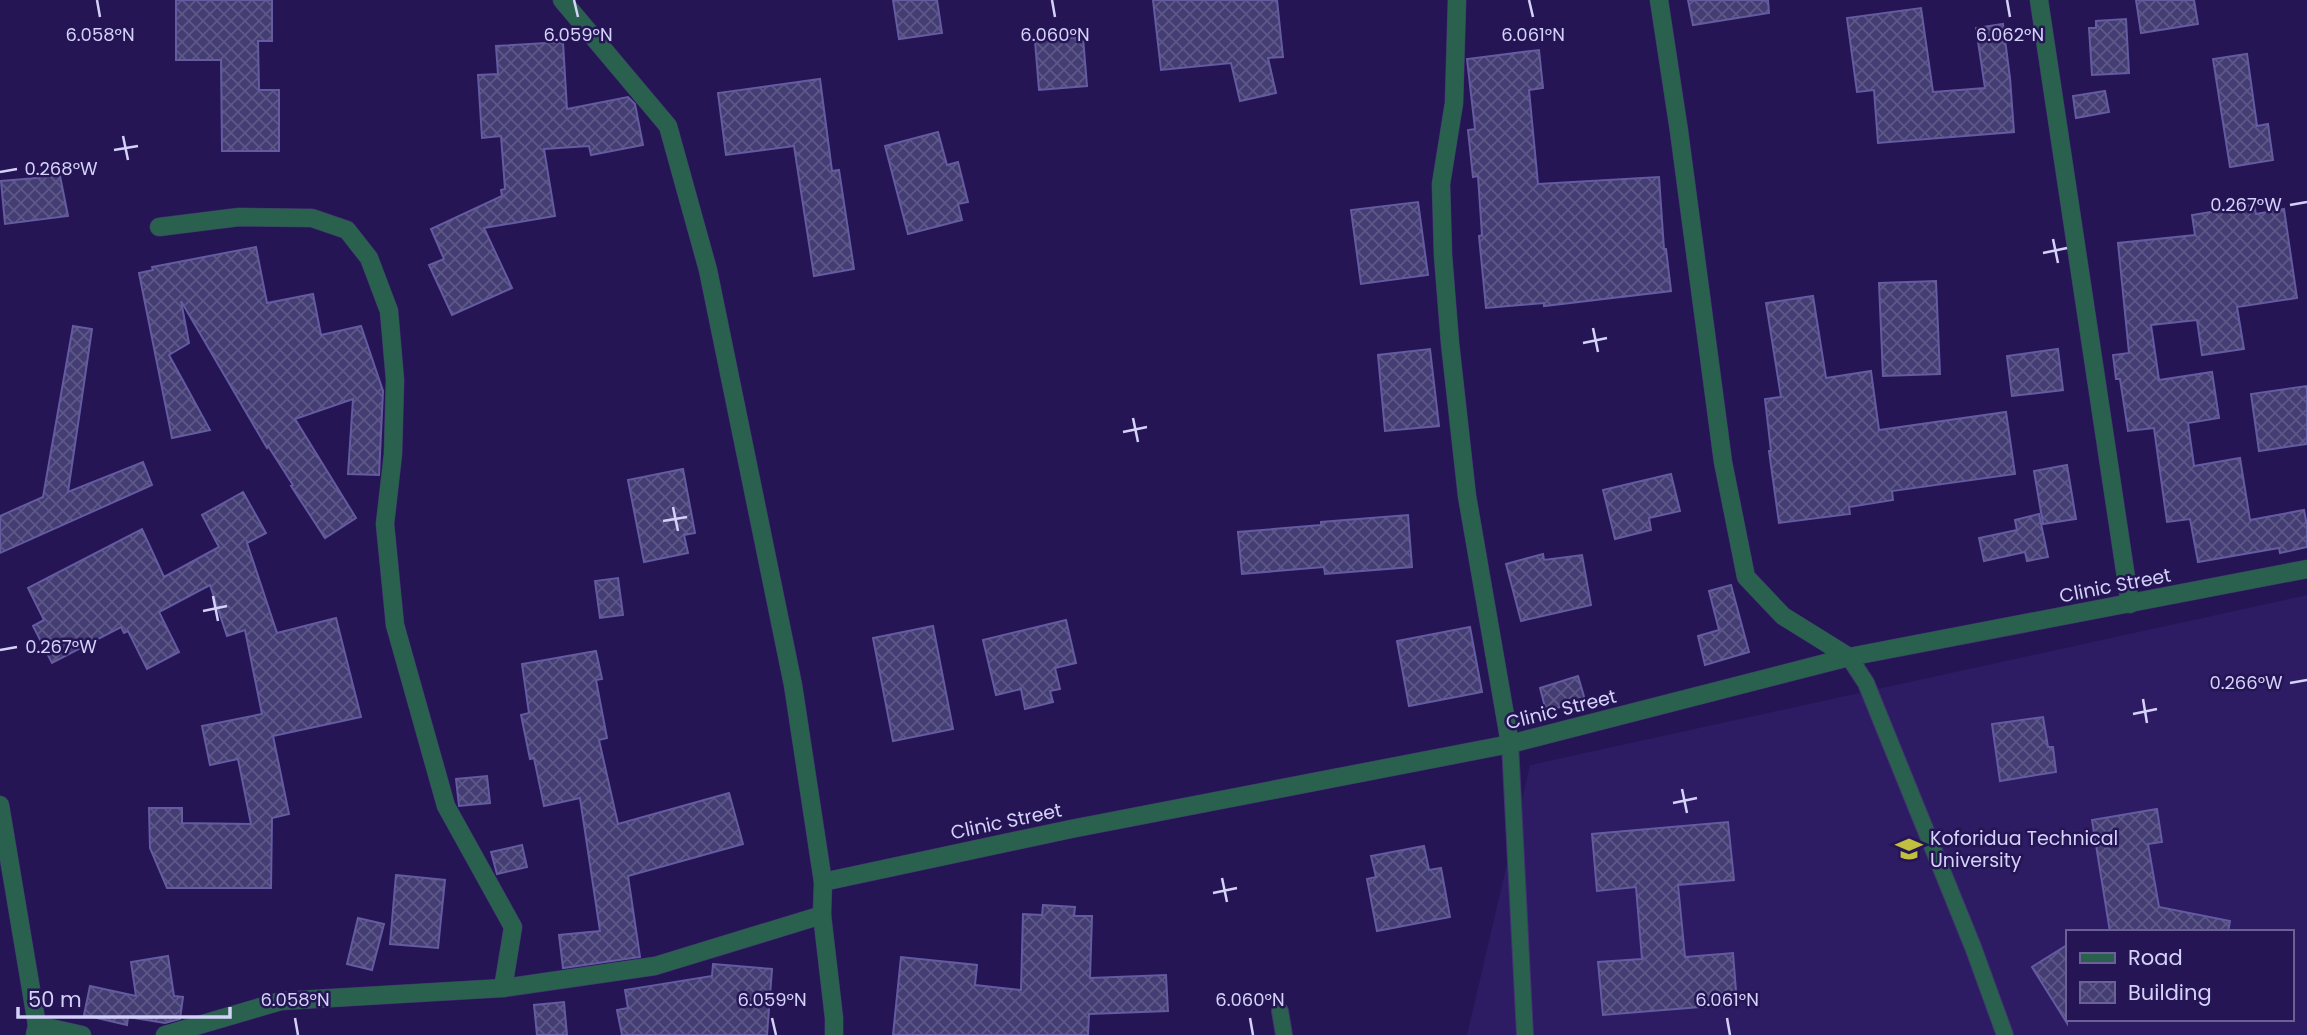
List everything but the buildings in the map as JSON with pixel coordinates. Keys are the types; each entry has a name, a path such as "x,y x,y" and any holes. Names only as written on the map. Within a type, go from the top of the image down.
{"street":[{"path":"562,0 668,126 711,284 793,685 823,882 822,915 834,1035"},
{"path":"1457,0 1454,103 1441,184 1443,255 1467,496 1510,744"},
{"path":"1658,0 1681,145 1723,462 1746,577 1783,616 1849,657"},
{"path":"2039,0 2130,604"},
{"path":"159,227 239,217 312,218 347,230 369,258 389,311 395,380 393,454 384,524 395,625 446,806 513,927 503,988"},
{"name":"Clinic Street","path":"823,882 1071,829 1510,744 1849,657 2307,569"},
{"path":"0,805 36,1030 82,1035"},
{"path":"165,1035 281,1000 503,988 655,965 822,915"}],"lane":[{"path":"1849,657 1866,683 1973,947 2005,1035"},
{"path":"1510,744 1525,1035"},
{"path":"1280,1011 1284,1035"}],"shaded area":[{"name":"Koforidua Technical University","path":"2307,595 2307,1035 1467,1035 1530,765"}],"place":[{"name":"Koforidua Technical University","path":"1909,849"}]}
